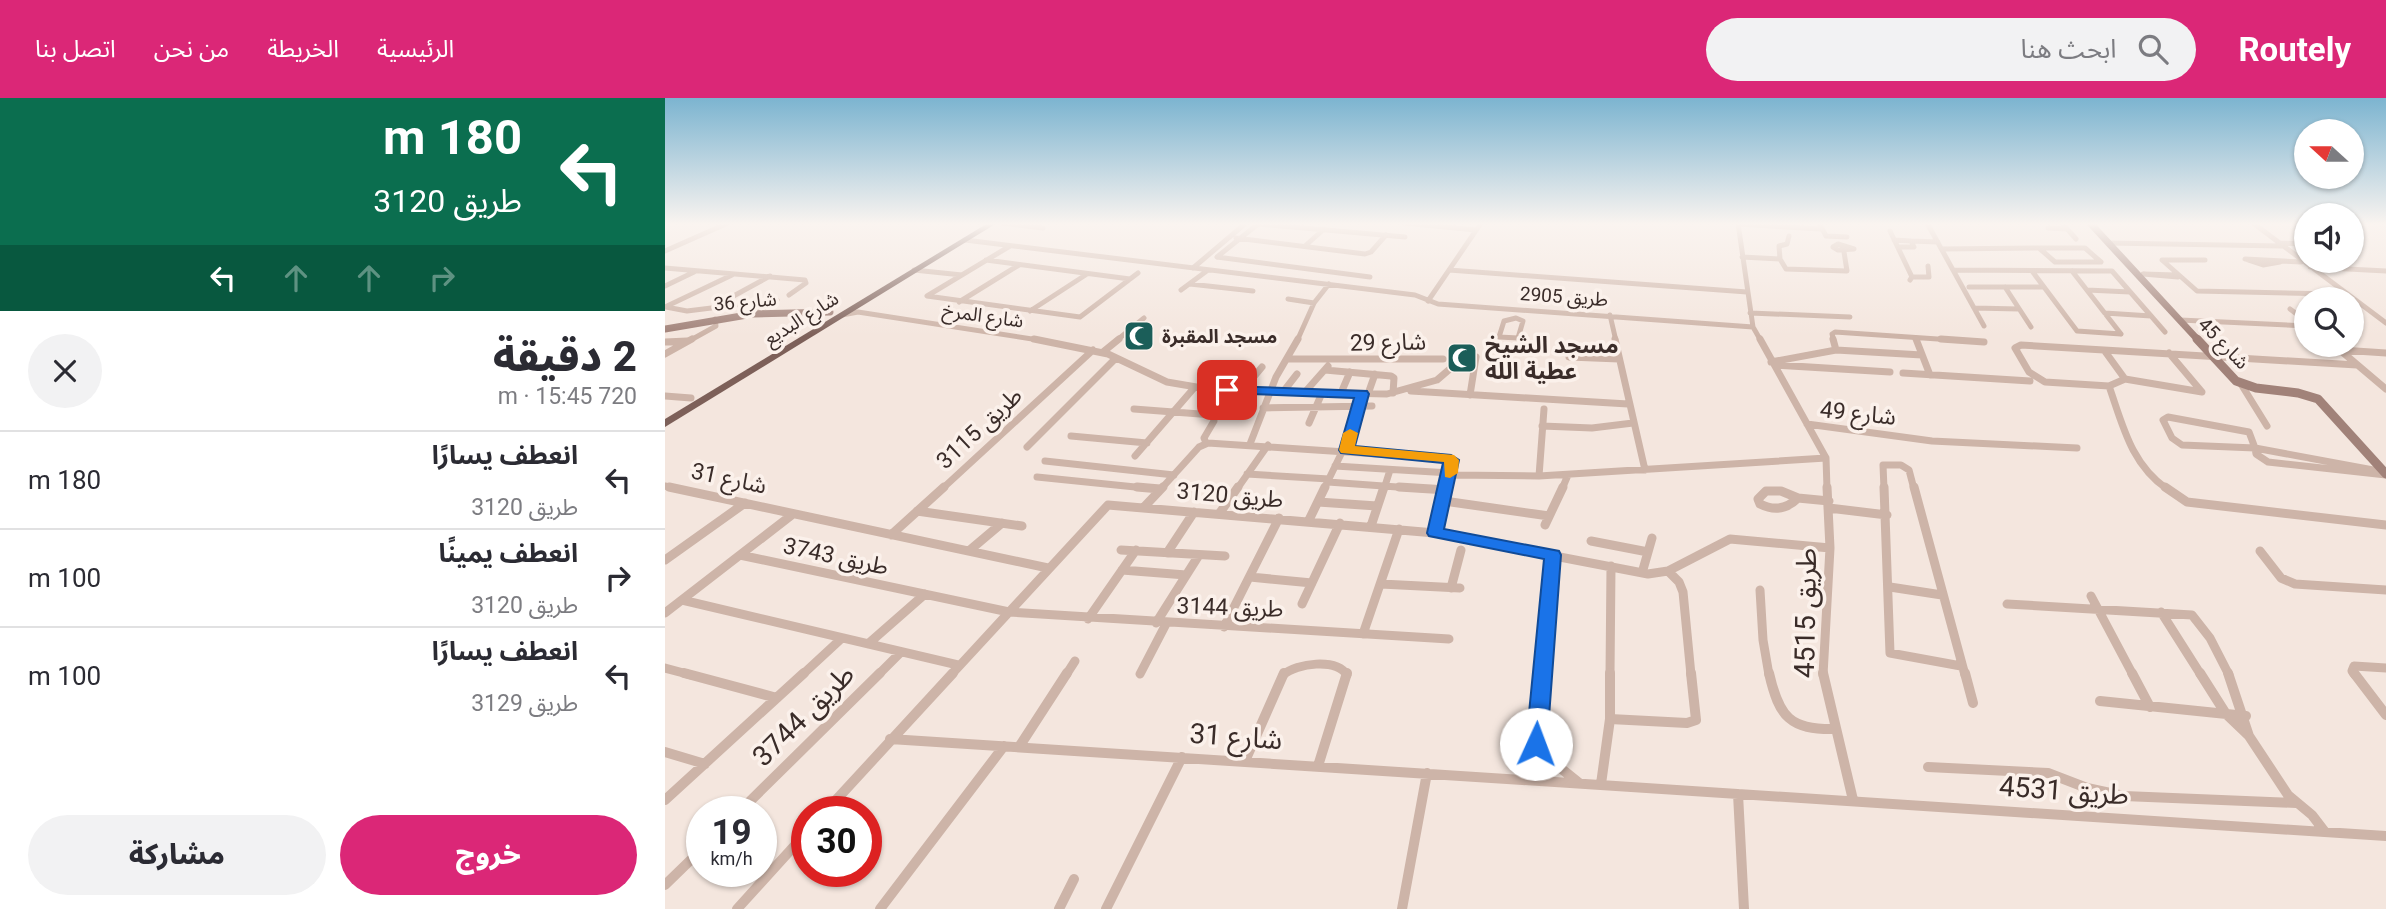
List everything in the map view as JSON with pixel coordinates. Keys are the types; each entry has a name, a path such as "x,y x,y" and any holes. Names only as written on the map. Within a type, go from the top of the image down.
{"main road":[{"name":"شارع البديع","path":"665,415 921,261"},
{"name":"شارع البديع","path":"665,424 831,316 855,310 930,261"}],"street":[{"path":"985,261 927,296 1080,317 1138,274"},
{"path":"992,261 1131,279"},
{"name":"طريق 2905","path":"1133,261 1417,295 1428,301 1753,327"},
{"path":"1193,268 1202,261"},
{"path":"1246,261 1370,277"},
{"path":"1428,301 1455,261"},
{"path":"1743,261 1753,327 1807,424"},
{"path":"1781,261 1786,269 1844,272 1848,270 1846,261"},
{"path":"1904,261 1911,278 1929,277 1928,267 1907,268"},
{"path":"1949,261 1984,326"},
{"path":"2054,261 2100,261"},
{"name":"شارع 45","path":"2126,261 2241,384 2318,399 2385,474"},
{"path":"2164,261 2177,276 2197,291 2294,293"},
{"path":"2250,261 2277,265 2280,261 2294,262"},
{"path":"2077,262 2087,271"},
{"path":"959,302 1020,265"},
{"path":"665,268 805,280 806,283 789,295"},
{"path":"914,270 962,275"},
{"path":"1181,290 1208,270"},
{"path":"1449,270 1747,292"},
{"path":"1954,270 2114,272 2165,332"},
{"path":"2364,270 2386,271"},
{"path":"665,286 697,271"},
{"path":"2032,271 2077,331 2121,334 2072,271"},
{"path":"2318,273 2386,323"},
{"path":"666,307 735,274"},
{"path":"1030,312 1087,274"},
{"path":"2140,275 2177,276"},
{"path":"712,307 770,276"},
{"path":"1191,284 1253,291"},
{"path":"1250,444 1269,391 1289,359 1314,303 1329,284"},
{"path":"1969,287 2044,287"},
{"path":"2005,287 2031,327"},
{"path":"2087,290 2130,292"},
{"path":"1288,299 1314,303"},
{"path":"666,307 684,311 777,300 753,314"},
{"path":"1514,318 1516,308"},
{"path":"1974,308 2019,309"},
{"path":"2290,309 2294,313"},
{"name":"شارع المرخ","path":"855,310 1103,352 1157,379 1194,388 1393,393 1441,378 1451,368 1474,366"},
{"path":"2370,312 2386,312"},
{"path":"1750,313 1850,317"},
{"path":"2105,313 2151,316"},
{"name":"شارع 36","path":"665,329 753,314 831,316"},
{"path":"1610,315 1645,470"},
{"path":"1103,352 1144,318"},
{"path":"665,355 716,326 715,319"},
{"path":"2180,320 2294,324"},
{"path":"1836,350 1835,332 1985,342"},
{"path":"1916,338 1930,375"},
{"path":"665,342 690,341"},
{"path":"2169,353 2202,391 2125,379 2109,386 2039,381 2029,373 2015,348 2021,345 2103,349 2169,353 2357,365"},
{"path":"2103,349 2125,379"},
{"name":"طريق 3115","path":"891,535 1093,350"},
{"path":"1772,363 1836,350 1922,355"},
{"path":"2364,352 2386,352"},
{"path":"1470,395 1476,357"},
{"path":"1569,357 1619,359"},
{"path":"2348,357 2386,389"},
{"path":"1027,447 1116,358"},
{"name":"شارع 29","path":"1289,359 1443,359"},
{"path":"1309,520 1345,450 1371,374 1372,359"},
{"path":"1425,368 1426,359"},
{"name":"شارع 29","path":"1305,392 1333,360"},
{"path":"1772,363 1890,372"},
{"path":"1242,391 1262,367"},
{"path":"1325,370 1394,377 1393,393"},
{"path":"1341,393 1350,372"},
{"path":"1903,373 2030,381"},
{"path":"1283,391 1297,374"},
{"path":"2241,384 2267,426"},
{"path":"2109,386 2134,456 2153,478 2187,502 2386,525"},
{"path":"1135,456 1194,388"},
{"path":"1405,390 1628,404"},
{"path":"1285,409 1293,392"},
{"path":"1309,423 1322,393"},
{"path":"665,396 691,398"},
{"path":"1262,408 1372,406"},
{"path":"1134,409 1214,417 1204,439 1206,443"},
{"path":"1539,477 1544,409"},
{"path":"2385,474 2254,449 2177,443 2163,420 2168,417 2244,431 2251,435 2254,449 2262,460 2385,474"},
{"path":"1542,426 1593,428 1633,423"},
{"name":"شارع 49","path":"1807,424 1932,441 2077,448"},
{"name":"شارع 49","path":"1807,424 1826,458"},
{"path":"1071,436 1146,443"},
{"path":"1144,507 1206,443 1345,450 1451,460 1447,490 1435,533"},
{"path":"1219,514 1268,445"},
{"path":"1335,466 1539,477 1826,458"},
{"name":"طريق 4515","path":"1826,458 1830,548 1821,662 1853,800"},
{"path":"1045,461 1174,475"},
{"path":"1961,666 1890,653 1887,515 1882,468 1888,464 1909,470 1973,703"},
{"path":"1089,482 1102,467"},
{"path":"1371,526 1390,470"},
{"path":"1247,474 1447,490"},
{"path":"1545,525 1568,475"},
{"path":"1037,477 1160,489"},
{"name":"شارع 31","path":"665,486 1048,568"},
{"path":"1798,498 1887,515"},
{"path":"1444,501 1549,516"},
{"path":"1318,502 1377,506"},
{"path":"665,561 745,503"},
{"name":"طريق 3120","path":"1048,568 1104,508 1120,504 1435,533 1642,573 1668,571"},
{"path":"917,511 1022,526"},
{"path":"1167,553 1194,512"},
{"path":"665,613 793,514"},
{"path":"1224,627 1279,519"},
{"path":"970,550 1002,523"},
{"path":"1302,604 1339,523"},
{"path":"1363,634 1399,529"},
{"path":"1642,573 1652,538"},
{"path":"1610,719 1688,723 1696,720 1683,592 1668,571 1730,539 1830,548"},
{"path":"1591,541 1648,552"},
{"path":"1121,550 1225,556"},
{"path":"1381,584 1456,588 1461,550"},
{"path":"1089,619 1136,551"},
{"path":"2260,551 2281,578 2295,584 2386,590"},
{"name":"طريق 3743","path":"740,555 1009,612"},
{"path":"1140,674 1161,623 1199,555"},
{"path":"1553,555 1535,736 1542,753 1579,783"},
{"path":"1601,784 1610,719 1611,566"},
{"path":"839,796 1048,568"},
{"path":"1122,570 1186,575"},
{"path":"1250,578 1312,583"},
{"path":"1890,587 1942,595"},
{"path":"1761,590 1762,643 1784,713 1800,727 1835,729"},
{"path":"869,644 925,594"},
{"path":"2091,596 2150,706"},
{"name":"طريق 3744","path":"682,600 958,666"},
{"path":"2007,604 2161,612 2195,617 2231,678 2246,716 2249,736"},
{"name":"طريق 3144","path":"1009,612 1449,639"},
{"path":"2161,612 2226,714 2249,736 2296,803 2312,815 2325,832"},
{"path":"665,800 842,638"},
{"name":"طريق 3744","path":"755,796 901,652"},
{"path":"1019,747 1075,661"},
{"path":"1245,761 1284,673 1299,666 1341,669 1347,672 1347,679 1318,766"},
{"path":"2386,668 2354,666 2352,670 2386,715"},
{"path":"665,668 777,698"},
{"path":"2101,701 2246,716"},
{"name":"شارع 31","path":"891,739 1738,794"},
{"path":"880,909 1004,746"},
{"path":"665,752 705,764"},
{"path":"1106,909 1182,757"},
{"path":"1928,767 2048,773 2087,788 2124,796 2296,803"},
{"path":"1402,909 1427,773"},
{"path":"1738,794 1744,909"},
{"name":"طريق 4531","path":"1738,794 2386,836"},
{"path":"737,909 791,850"},
{"path":"665,885 686,865"},
{"path":"1059,909 1074,879"}],"slow traffic":[{"path":"1350,433 1346,450 1449,458 1450,473"}],"place":[{"name":"مسجد المقبرة","path":"1139,336"},
{"name":"مسجد الشيخ عطية الله","path":"1462,358"}],"route":[{"path":"1227,390 1362,394 1346,450 1444,457 1451,460 1447,490 1435,533 1553,555 1536,744"}]}
